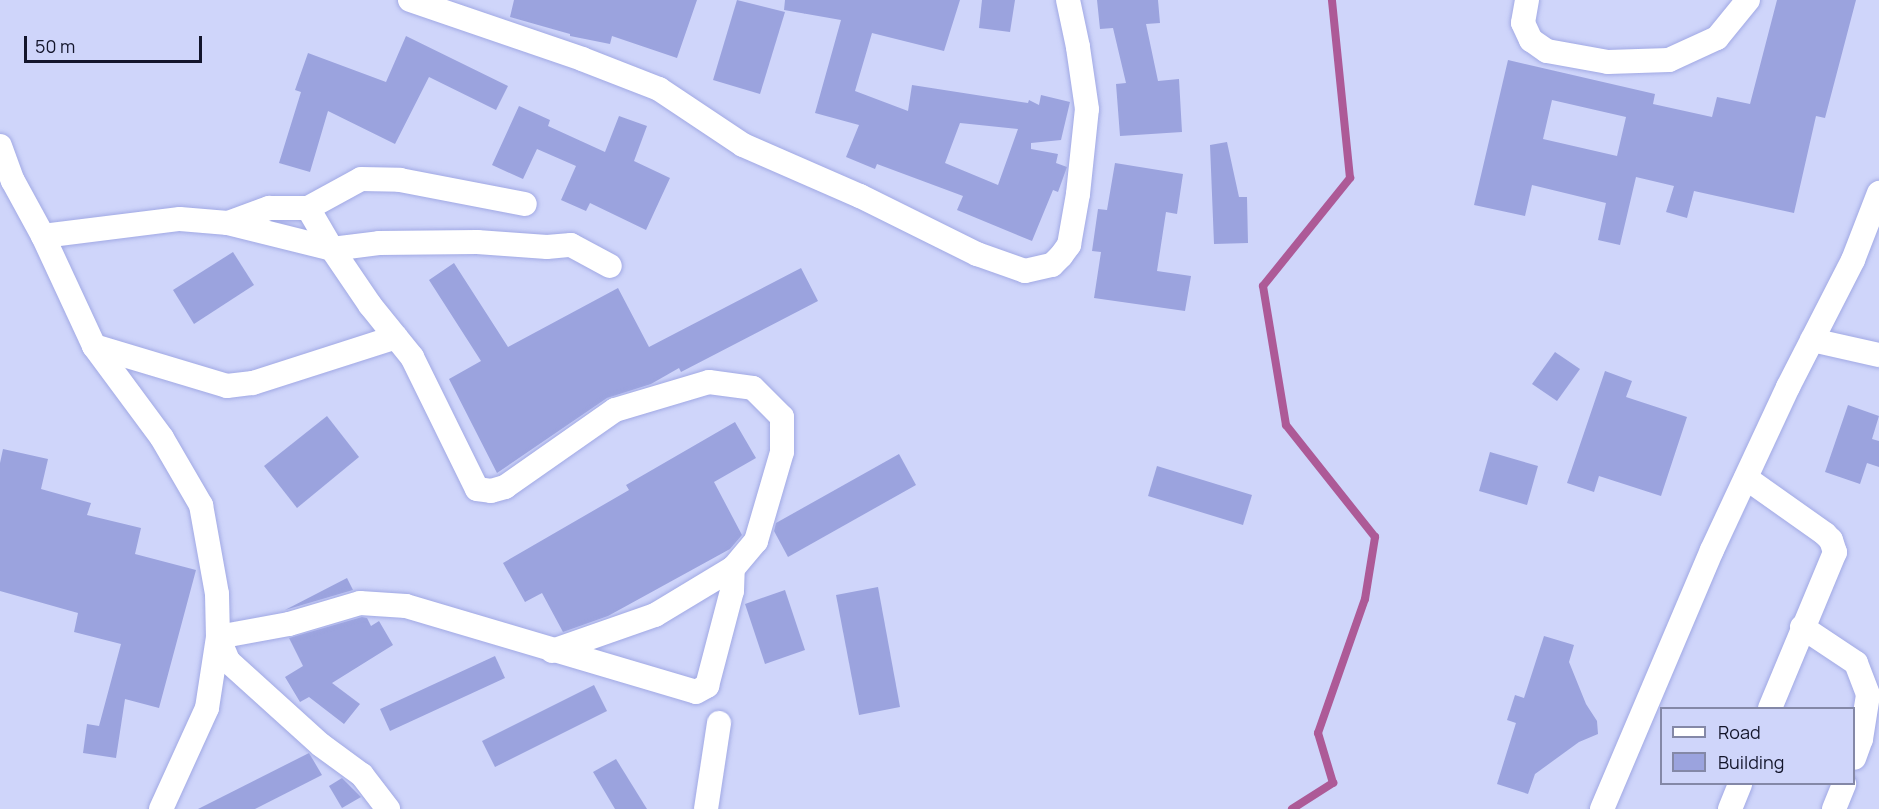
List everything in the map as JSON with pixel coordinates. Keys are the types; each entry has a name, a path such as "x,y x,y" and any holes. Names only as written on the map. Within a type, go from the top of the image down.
{"street":[{"path":"410,0 582,59 659,89 743,145 860,196 977,254 1025,270 1052,265 1069,245 1078,194 1087,109 1078,46 1068,0"},
{"path":"1527,0 1523,23 1531,40 1547,51 1608,62 1669,60 1717,38 1748,0"},
{"path":"0,146 6,183 44,236 94,346 162,438 201,505 217,594 218,637 207,708 161,809"},
{"path":"228,223 269,208 308,208 361,179 400,180 525,204"},
{"path":"1602,809 1702,571 1812,340 1853,260 1879,193"},
{"path":"308,208 332,249 412,357 477,489 491,491 505,487 615,410 709,382 753,388 782,417 782,452 756,541 733,568 655,615 552,651"},
{"path":"44,236 180,219 228,223 332,249 379,243 466,242 548,247 571,245 610,266"},
{"path":"94,346 227,386 253,383 396,337"},
{"path":"1812,340 1879,355"},
{"path":"1746,478 1831,540 1835,552 1770,707"},
{"path":"218,637 289,624 360,603 406,606 696,692 702,691 707,686 732,591 733,568"},
{"path":"1802,627 1856,663 1868,695 1861,739 1855,755"},
{"path":"218,637 228,661 321,745 362,775 388,809"},
{"path":"706,809 719,723"},
{"path":"1730,809 1739,785"},
{"path":"1834,809 1843,785"}],"building":[{"path":"514,0 697,0 677,58 612,36 610,44 570,36 570,34 510,17"},
{"path":"737,0 785,12 760,94 713,80"},
{"path":"785,0 960,0 944,51 872,33 855,91 908,111 912,85 1028,103 1029,100 1039,105 1041,95 1070,102 1061,140 1031,143 1031,149 1058,154 1056,163 1067,167 1058,192 1053,190 1032,241 957,210 963,196 877,164 875,169 846,157 859,125 815,113 841,20 784,10","holes":["960,123 1018,129 998,185 945,163"]},
{"path":"982,0 1015,0 1010,32 979,28"},
{"path":"1097,0 1158,0 1160,23 1146,24 1158,81 1179,79 1182,132 1120,136 1116,84 1126,83 1113,28 1100,29"},
{"path":"1777,0 1856,0 1825,118 1816,116 1794,213 1694,191 1687,218 1666,212 1674,186 1636,177 1620,245 1598,240 1606,203 1532,185 1525,216 1474,205 1508,60 1655,94 1653,104 1712,117 1717,97 1750,104","holes":["1552,100 1626,117 1617,156 1543,139"]},
{"path":"406,36 508,86 496,110 429,77 395,144 328,111 310,172 279,163 301,92 295,90 308,53 386,82"},
{"path":"519,106 550,120 548,126 605,152 619,116 647,126 634,161 670,178 646,230 590,203 586,211 561,200 576,166 537,149 523,179 492,165"},
{"path":"1227,142 1239,197 1247,197 1248,243 1214,244 1210,145"},
{"path":"1115,163 1183,174 1177,214 1166,212 1157,271 1191,276 1185,311 1094,298 1101,252 1092,251 1098,209 1107,210"},
{"path":"233,252 254,285 194,324 173,290"},
{"path":"454,263 508,347 618,288 649,347 801,268 818,301 681,372 679,368 651,384 607,398 497,473 449,379 481,361 429,280"},
{"path":"1555,352 1580,369 1557,401 1532,384"},
{"path":"1605,371 1632,381 1626,397 1687,417 1661,496 1599,476 1594,492 1567,483"},
{"path":"1848,405 1879,416 1872,439 1879,441 1879,467 1867,463 1860,484 1825,472"},
{"path":"327,416 359,457 297,508 264,466"},
{"path":"735,422 756,458 714,482 742,535 730,549 608,616 563,632 542,593 525,602 503,563 629,490 626,485"},
{"path":"3,449 48,459 41,489 91,503 87,515 141,528 135,554 196,570 159,708 125,699 116,758 83,753 87,724 99,726 121,644 74,632 78,613 0,591 0,463"},
{"path":"1490,452 1538,466 1527,505 1479,491"},
{"path":"899,454 916,485 788,557 774,531 776,523"},
{"path":"1157,466 1252,495 1243,525 1148,496"},
{"path":"347,578 353,590 285,610"},
{"path":"878,587 900,707 859,715 836,595"},
{"path":"785,590 805,650 765,664 745,604"},
{"path":"362,617 367,618 371,626 379,621 393,645 332,683 360,704 344,724 309,697 300,702 285,677 303,666 289,638"},
{"path":"1544,636 1574,645 1569,662 1586,704 1597,721 1598,734 1579,742 1535,774 1528,794 1497,784 1516,723 1507,720 1515,695 1524,698"},
{"path":"495,656 505,678 390,731 380,709"},
{"path":"594,685 607,711 495,767 482,741"},
{"path":"309,753 322,775 255,809 198,809"},
{"path":"616,759 647,809 615,809 593,772"},
{"path":"342,778 361,797 342,808 329,786"}],"waterway":[{"path":"1292,809 1333,783 1318,733 1365,599 1375,537 1286,425 1263,286 1350,178 1332,0"}]}
